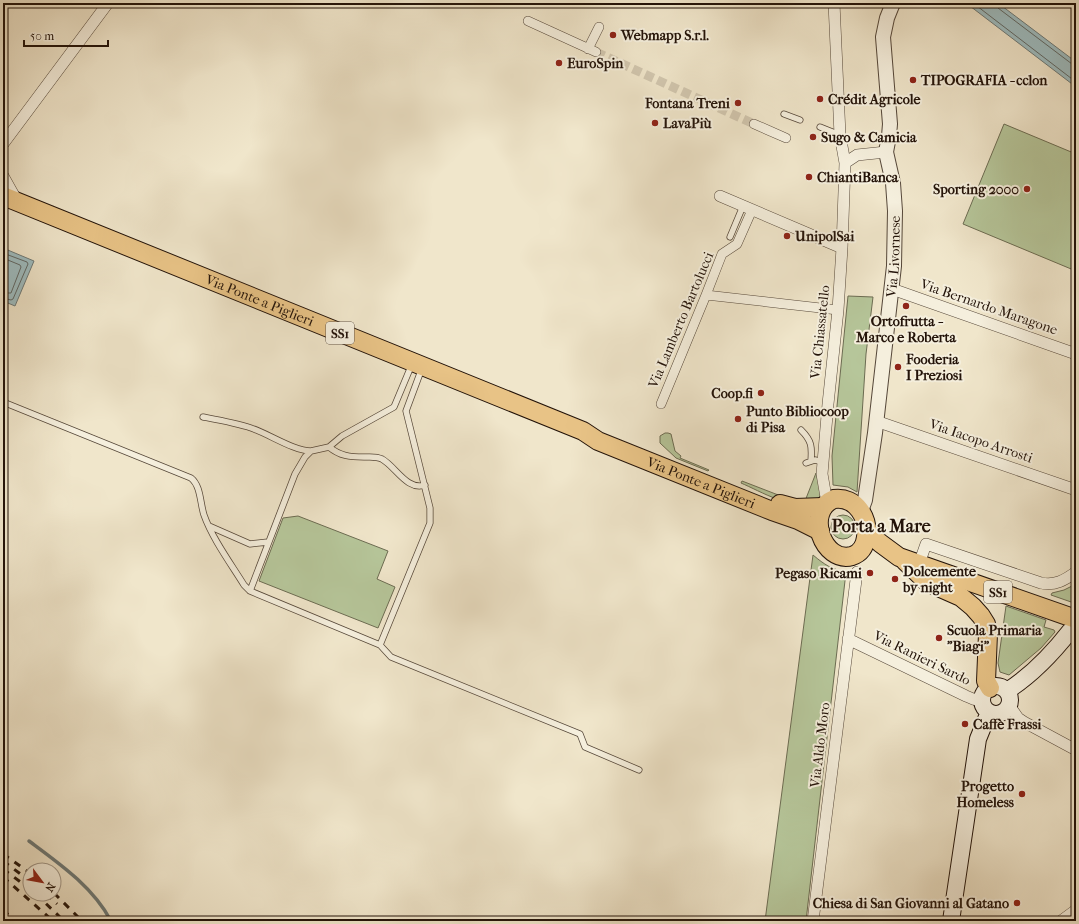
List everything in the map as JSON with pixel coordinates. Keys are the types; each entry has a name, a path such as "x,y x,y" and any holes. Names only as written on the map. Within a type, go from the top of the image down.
{"main road":[{"name":"Via Ponte a Piglieri","path":"11,200 583,431 598,441 798,520 820,531"},
{"name":"Via Ponte a Piglieri","path":"583,431 600,434 625,442 786,506 795,508 825,505"},
{"path":"825,505 834,500 841,499 851,502 861,511 865,519 867,531 864,546 857,554"},
{"name":"SS1","path":"825,505 820,512 818,519 820,531 825,544 831,550 837,554 849,557 857,554 907,560"},
{"name":"SS1","path":"867,531 880,543 907,560 1069,621"},
{"path":"907,560 927,582 961,597 973,607 986,624 988,634 986,681 987,700 978,739 951,921"},
{"path":"987,700 996,714 1006,709 1008,698 1041,665 1069,621"},
{"path":"987,700 996,686 1000,686 1008,698"}],"street":[{"path":"4,146 108,3"},
{"name":"Via Chiassatello","path":"825,505 822,474 838,310 845,163 840,135 834,3"},
{"name":"Via Livornese","path":"861,511 865,500 876,421 896,244 893,183 886,152 890,124 883,37 887,18 893,3"},
{"path":"528,21 592,50 598,27"},
{"path":"754,124 786,138"},
{"path":"845,163 857,156 886,152"},
{"path":"3,176 11,200"},
{"path":"720,196 842,248"},
{"name":"Via Lamberto Bartolucci","path":"661,404 722,254 737,244 748,208"},
{"name":"Via Bernardo Maragone","path":"892,289 1076,354"},
{"path":"706,295 838,310"},
{"name":"Via Iacopo Arrosti","path":"876,421 1076,490"},
{"path":"907,560 926,544 1041,583 1050,584 1060,582 1076,572"},
{"name":"Via Aldo Moro","path":"813,921 857,572"},
{"name":"Via Ranieri Sardo","path":"848,639 966,696 973,699 987,700"},
{"path":"1008,698 1014,713 1024,722 1076,750"},
{"path":"1062,921 1076,910"}],"lane":[{"path":"784,114 800,120"},
{"path":"820,127 840,135"},
{"path":"730,237 748,208"},
{"path":"203,417 238,424 264,433 304,451 329,447 338,438 394,407 418,364"},
{"path":"380,645 430,523 430,508 406,411 418,364"},
{"path":"3,402 191,478 197,484 202,510 209,526 244,585 250,591 380,645 391,657 580,734 585,747 639,770"},
{"path":"801,430 808,437 811,443 809,462 815,460 823,462"},
{"path":"329,447 340,455 379,457 387,462 410,484 421,486 425,485"},
{"path":"250,591 295,474 312,450"},
{"path":"209,526 250,544 268,542"}],"green space":[{"name":"Sporting 2000","path":"1004,124 1076,154 1076,271 963,224"},
{"path":"848,296 873,297 866,354 857,492 848,487 833,485 832,456"},
{"path":"665,433 671,434 675,451 681,456 680,458 709,470 708,471 676,458 660,443 660,436"},
{"path":"816,473 821,488 821,494 817,500 807,504 797,504 777,499 741,483 742,481 786,498 805,501"},
{"path":"843,515 852,518 855,527 852,536 843,539 834,536 831,527 834,518"},
{"path":"298,516 388,551 377,579 395,587 378,628 259,581 283,518"},
{"path":"813,555 828,566 846,572 806,921 765,921"},
{"path":"1076,584 1076,601 1074,603 1051,595 1052,593 1064,590"},
{"path":"1006,606 1046,620 1044,627 1054,630 1055,632 1041,648 1009,675 1000,672 998,663"}],"water":[{"path":"966,3 998,3 1076,62 1076,87"},
{"path":"3,248 34,261 15,306 3,301"}],"waterway":[{"path":"29,841 75,877 95,897 111,921"}],"tunnel":[{"path":"596,52 754,124"}],"railway":[{"path":"3,854 22,867"},
{"path":"3,861 22,875"},
{"path":"3,869 22,883"},
{"path":"3,877 53,921"},
{"path":"62,901 82,921"},
{"path":"44,902 64,921"},
{"path":"3,910 15,921"}],"place":[{"name":"Webmapp S.r.l.","path":"613,35"},
{"name":"EuroSpin","path":"559,63"},
{"name":"TIPOGRAFIA - cclon","path":"913,80"},
{"name":"Crédit Agricole","path":"820,99"},
{"name":"Fontana Treni","path":"738,103"},
{"name":"LavaPiù","path":"655,123"},
{"name":"Sugo & Camicia","path":"813,137"},
{"name":"ChiantiBanca","path":"809,177"},
{"name":"Sporting 2000","path":"1027,189"},
{"name":"UnipolSai","path":"787,236"},
{"name":"Ortofrutta - Marco e Roberta","path":"906,306"},
{"name":"Fooderia I Preziosi","path":"898,367"},
{"name":"Coop.fi","path":"761,393"},
{"name":"Punto Bibliocoop di Pisa","path":"738,419"},
{"name":"Pegaso Ricami","path":"870,573"},
{"name":"Dolcemente by night","path":"895,579"},
{"name":"Scuola Primaria \"Biagi\"","path":"939,638"},
{"name":"Caffè Frassi","path":"965,724"},
{"name":"Progetto Homeless","path":"1022,794"},
{"name":"Chiesa di San Giovanni al Gatano","path":"1017,903"}],"district":[{"name":"Porta a Mare","path":"881,526"}]}
